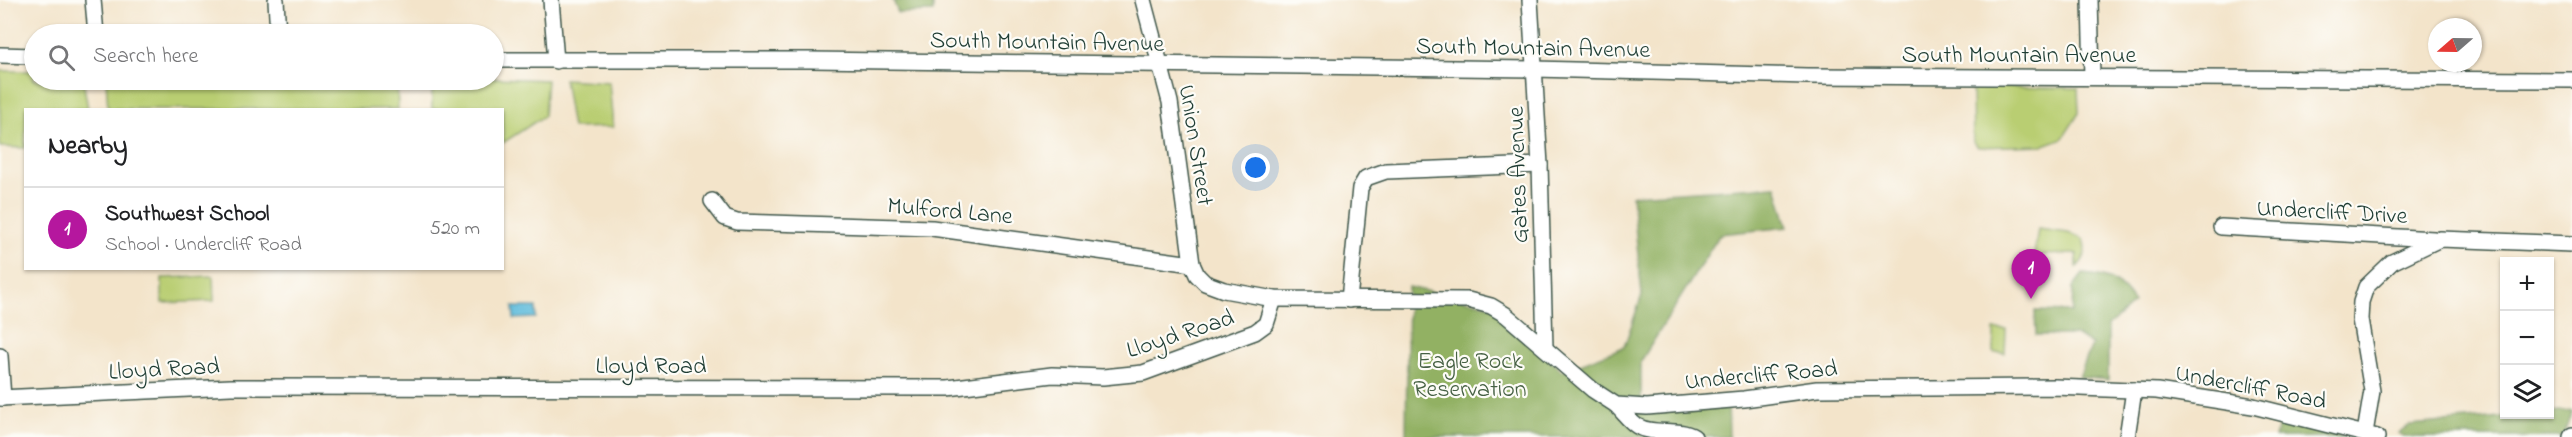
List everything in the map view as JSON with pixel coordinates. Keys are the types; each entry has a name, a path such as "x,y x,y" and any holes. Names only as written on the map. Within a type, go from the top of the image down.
{"street":[{"path":"93,0 95,24"},
{"path":"276,0 277,24"},
{"path":"552,0 556,61"},
{"name":"Union Street","path":"1143,0 1170,102 1192,264"},
{"name":"Gates Avenue","path":"1530,0 1540,165 1545,348"},
{"path":"2090,0 2092,77"},
{"path":"0,55 24,56"},
{"name":"South Mountain Avenue","path":"504,60 810,60 1535,69 1807,76 2572,80"},
{"path":"1349,300 1360,188 1366,178 1386,171 1540,165"},
{"name":"Mulford Lane","path":"712,201 725,218 737,222 932,228 1192,264"},
{"name":"Undercliff Drive","path":"2221,227 2572,244"},
{"path":"2371,435 2372,391 2360,319 2361,302 2367,287 2391,262 2440,239"},
{"path":"1192,264 1197,275 1213,287 1274,299 1468,300 1491,306 1506,315 1593,390 1616,405 1637,426 1654,431 1688,433 1694,437"},
{"name":"Lloyd Road","path":"1,398 231,387 948,388 1052,375 1124,376 1143,373 1256,332 1266,324 1274,299"},
{"path":"0,356 1,398"},
{"name":"Undercliff Road","path":"1616,405 1647,407 1744,399 1818,389 2055,387 2134,390 2157,391 2253,406 2371,435"},
{"path":"2127,437 2134,390"}],"green space":[{"path":"893,0 933,0 933,12 898,13"},
{"path":"0,71 24,71 24,90 85,90 88,108 24,108 24,148 0,147"},
{"path":"504,78 547,80 544,116 504,142 504,108 432,108 432,90 504,90"},
{"path":"564,79 609,82 613,127 572,128"},
{"path":"1972,87 2078,88 2079,113 2063,138 2044,145 1978,147 1973,141"},
{"path":"107,90 397,90 398,108 108,108"},
{"name":"Eagle Rock Reservation","path":"1776,186 1788,227 1720,234 1641,361 1641,403 1728,397 1729,437 1406,437 1408,287 1493,306 1562,371 1624,347 1642,295 1632,195"},
{"path":"2038,229 2068,233 2083,239 2085,255 2080,264 2077,267 2077,254 2034,255"},
{"path":"2083,274 2100,276 2113,281 2134,303 2108,326 2108,380 2079,377 2092,345 2076,335 2036,335 2035,311 2072,312 2073,287"},
{"path":"213,276 214,301 162,303 162,278"},
{"path":"1994,330 2006,330 2005,353 1994,353"},
{"path":"2572,411 2563,437 2405,437 2399,433 2410,425 2500,417 2554,419 2554,413"},
{"path":"2281,418 2350,437 2275,437"}],"water":[{"path":"513,307 536,307 536,318 514,319"}],"place":[{"name":"Southwest School","path":"2031,299"}]}
